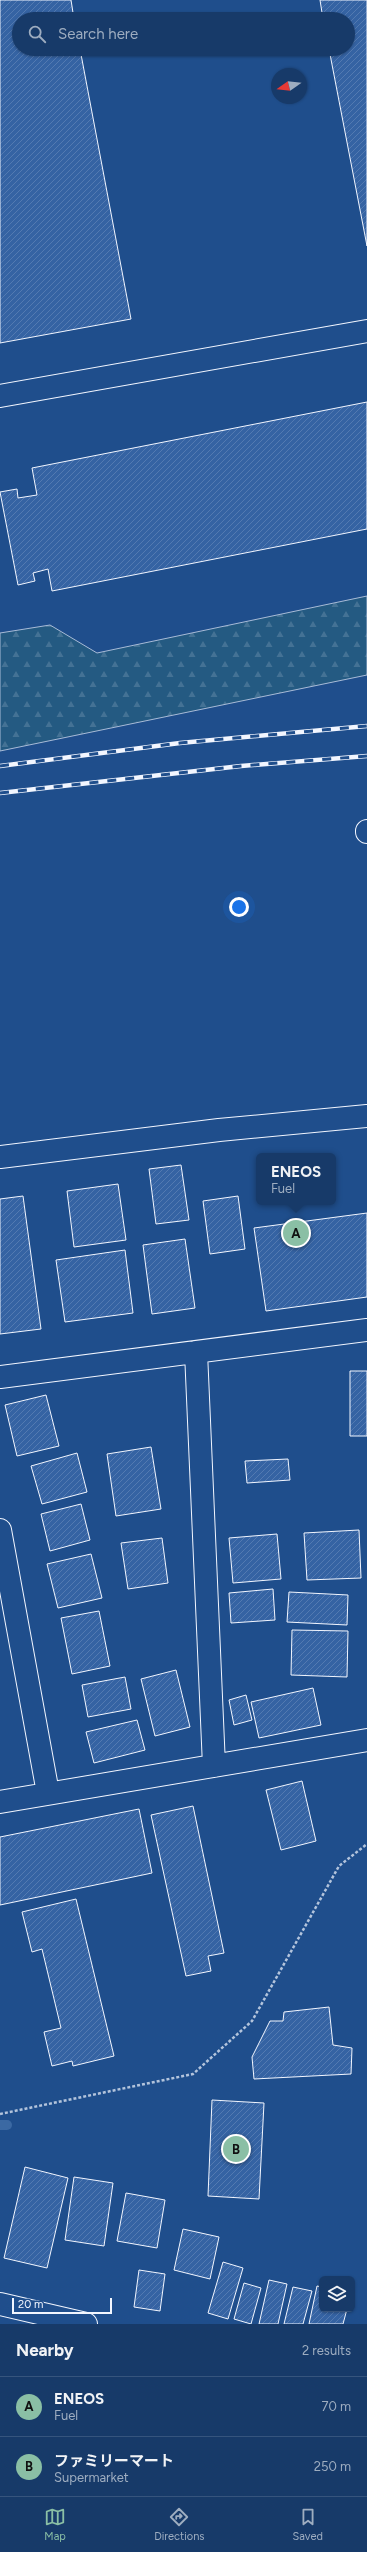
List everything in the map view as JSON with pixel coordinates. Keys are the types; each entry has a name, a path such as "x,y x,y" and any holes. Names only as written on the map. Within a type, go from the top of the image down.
{"street":[{"path":"0,396 367,332"},
{"path":"0,1157 219,1130 367,1116"},
{"path":"0,1377 367,1330"},
{"path":"196,1352 214,1766"},
{"path":"0,1530 48,1793"},
{"path":"0,1802 367,1740"},
{"path":"0,2304 86,2324"}],"path":[{"path":"0,2114 193,2074 252,2021 339,1866 367,1844"}],"green space":[{"path":"367,596 367,675 0,751 0,633 50,625 97,653"}],"building":[{"path":"0,0 71,0 73,12 12,12 12,56 81,56 131,319 0,343"},
{"path":"320,0 367,0 367,246 330,56 355,56 355,12 322,12"},
{"path":"367,402 367,529 52,591 48,569 33,573 35,581 18,585 0,492 17,489 18,498 37,495 32,468"},
{"path":"181,1165 189,1220 156,1224 149,1169"},
{"path":"118,1184 126,1240 74,1247 67,1191"},
{"path":"23,1196 41,1329 0,1334 0,1199"},
{"path":"238,1196 245,1249 210,1254 203,1201"},
{"path":"367,1213 367,1297 266,1311 254,1228"},
{"path":"185,1239 195,1308 152,1314 143,1245"},
{"path":"125,1250 133,1313 65,1322 56,1260"},
{"path":"350,1371 367,1371 367,1436 350,1436"},
{"path":"46,1395 59,1446 17,1456 5,1405"},
{"path":"151,1447 161,1509 116,1516 107,1454"},
{"path":"77,1453 87,1492 42,1504 31,1466"},
{"path":"288,1459 290,1480 247,1483 245,1461"},
{"path":"81,1504 90,1540 50,1551 41,1514"},
{"path":"359,1530 361,1578 307,1580 304,1533"},
{"path":"277,1534 281,1579 233,1583 229,1538"},
{"path":"162,1538 168,1583 128,1589 121,1543"},
{"path":"91,1554 102,1598 58,1608 47,1564"},
{"path":"273,1589 275,1620 231,1623 229,1593"},
{"path":"289,1592 348,1595 347,1625 287,1622"},
{"path":"99,1611 110,1666 72,1674 61,1618"},
{"path":"292,1630 348,1631 347,1677 291,1675"},
{"path":"176,1670 190,1727 155,1736 141,1679"},
{"path":"125,1677 131,1709 88,1717 82,1685"},
{"path":"313,1688 321,1725 259,1738 251,1702"},
{"path":"246,1695 252,1720 234,1725 229,1700"},
{"path":"137,1720 145,1750 94,1763 86,1732"},
{"path":"302,1781 316,1841 281,1850 266,1790"},
{"path":"193,1806 224,1953 208,1956 211,1971 186,1976 151,1815"},
{"path":"139,1809 152,1873 0,1905 0,1837"},
{"path":"76,1899 114,2056 73,2066 72,2061 52,2066 44,2032 61,2028 42,1949 32,1952 22,1912"},
{"path":"329,2007 333,2045 352,2048 351,2074 254,2079 252,2057 270,2021 283,2021 284,2012"},
{"path":"212,2100 264,2103 259,2199 208,2196"},
{"path":"25,2167 68,2178 47,2268 4,2258"},
{"path":"74,2177 113,2183 104,2246 65,2240"},
{"path":"126,2193 165,2200 157,2248 117,2241"},
{"path":"183,2229 219,2237 210,2279 174,2270"},
{"path":"223,2262 243,2268 228,2319 208,2313"},
{"path":"139,2270 165,2274 160,2311 134,2307"},
{"path":"269,2280 287,2284 278,2324 259,2324"},
{"path":"244,2283 261,2288 251,2324 234,2319"},
{"path":"317,2286 319,2286 319,2312 346,2312 343,2324 309,2324"},
{"path":"293,2287 312,2291 303,2324 284,2324"}],"waterway":[{"path":"0,2125 7,2125"}],"railway":[{"path":"0,766 180,743 367,726"},
{"path":"0,793 241,766 367,756"}],"place":[{"name":"ENEOS","path":"296,1233"},
{"name":"ファミリーマート","path":"236,2149"}]}
